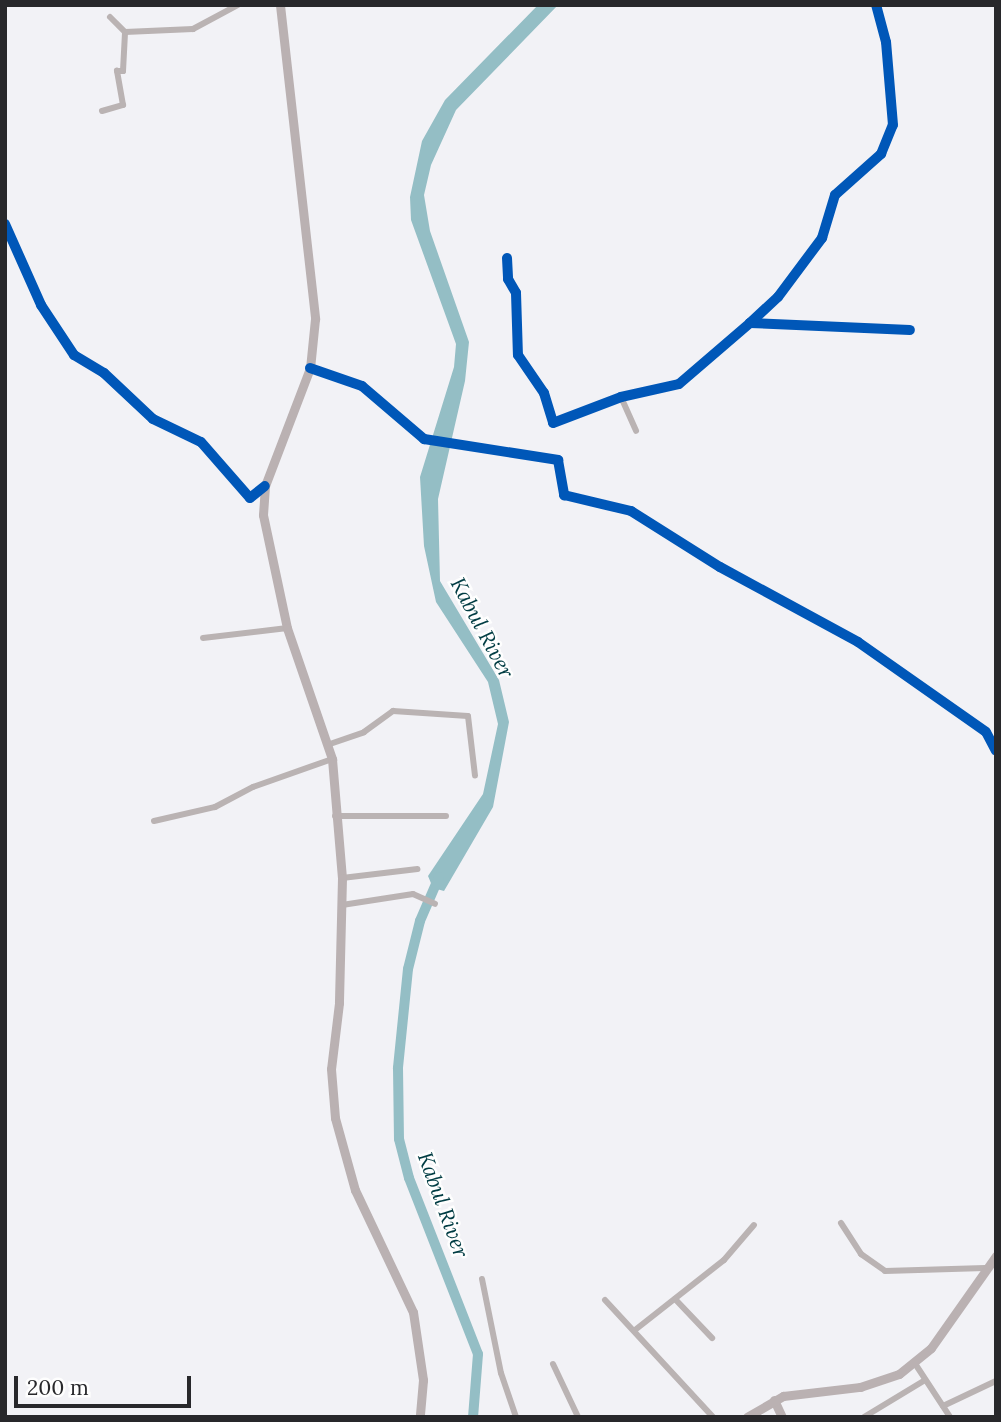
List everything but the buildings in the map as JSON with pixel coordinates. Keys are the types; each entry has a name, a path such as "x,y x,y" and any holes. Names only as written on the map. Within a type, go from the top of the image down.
{"main road":[{"path":"280,5 316,319 310,368 265,486 263,515 287,628 332,759 342,878 331,1069 335,1118 355,1190 413,1312 423,1380 420,1417"},
{"path":"747,1417 775,1400 860,1387 899,1374 931,1348 996,1256"},
{"path":"775,1400 782,1417"}],"street":[{"path":"110,17 125,32 193,29 238,5"},
{"path":"507,258 508,279 516,293 518,355 544,393 553,423 621,397 679,384 778,297 822,238 835,195 881,154 893,125 886,43 876,5"},
{"path":"102,111 123,105 117,71 123,71 125,32"},
{"path":"5,224 41,305 75,355 104,373 153,419 201,442 250,498 265,486"},
{"path":"750,323 910,330"},
{"path":"310,368 362,386 424,439 558,460 564,495 631,511 720,567 858,642 986,732 996,751"},
{"path":"621,397 636,431"},
{"path":"203,638 287,628"},
{"path":"327,745 364,732 393,712 468,716 475,776"},
{"path":"155,821 215,807 253,787 332,759"},
{"path":"335,816 446,816"},
{"path":"342,878 417,869"},
{"path":"342,905 413,894 435,904"},
{"path":"841,1223 861,1254 885,1271 985,1268"},
{"path":"635,1330 724,1260 754,1225"},
{"path":"482,1279 500,1373 516,1417"},
{"path":"674,1299 712,1339"},
{"path":"606,1300 713,1417"},
{"path":"914,1362 950,1417"},
{"path":"553,1364 578,1417"},
{"path":"864,1417 925,1380"},
{"path":"943,1406 996,1381"}],"water":[{"path":"538,5 558,5 456,110 431,165 424,195 430,231 469,342 465,381 438,499 440,581 499,680 509,722 493,807 444,891 433,888 428,876 483,794 498,724 488,682 436,602 424,546 420,477 454,367 456,344 411,220 410,197 422,141 445,100"}],"waterway":[{"name":"Kabul River","path":"439,877 420,921 408,969 398,1068 399,1139 409,1178 478,1354 473,1417"}],"cycle path":[{"path":"750,323 778,297 822,238 835,195 881,154 893,125 886,42 876,5"},
{"path":"5,224 41,305 74,355 104,373 153,419 201,442 250,498 265,486"},
{"path":"507,258 508,279 516,293 518,355 544,393 553,423 621,397 679,384 750,323 910,330"},
{"path":"310,368 362,386 424,439 558,460 564,495 631,511 720,567 858,642 986,732 996,751"}]}
